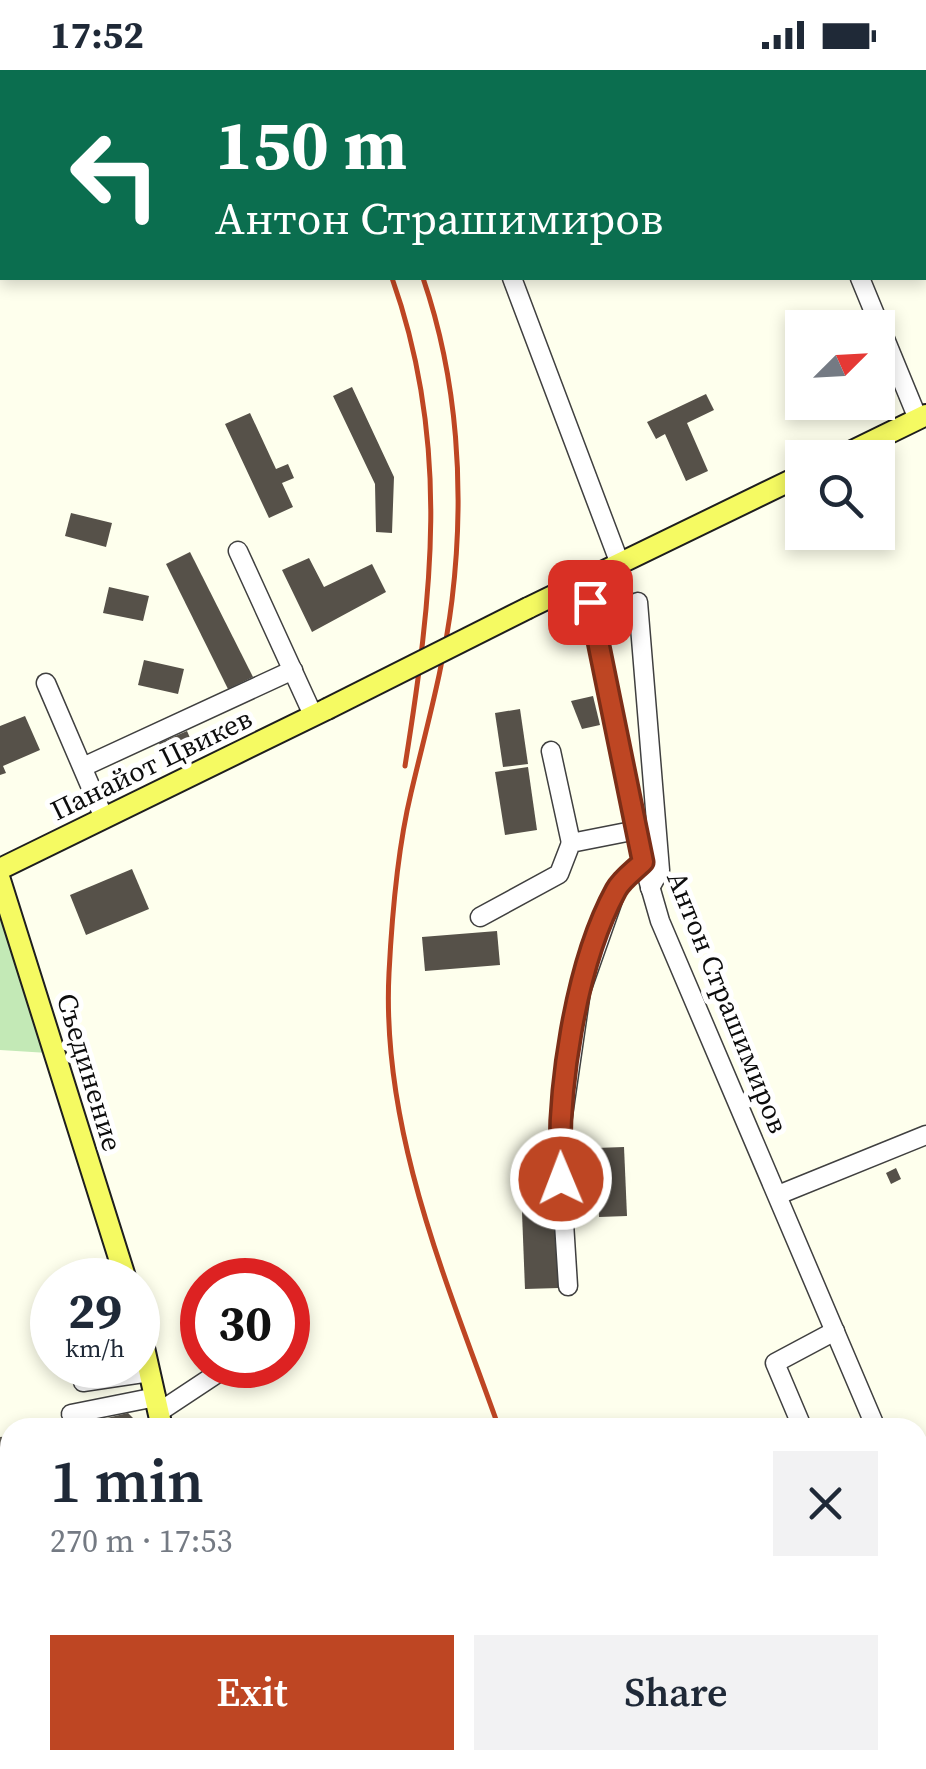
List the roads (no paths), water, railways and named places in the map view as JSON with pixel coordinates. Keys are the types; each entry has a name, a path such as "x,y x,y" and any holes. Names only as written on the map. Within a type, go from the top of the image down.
{"main road":[{"path":"875,440 922,417"},
{"name":"Панайот Цвикев","path":"0,869 785,483"},
{"name":"Съединение","path":"0,880 119,1258"}],"street":[{"path":"513,280 620,564"},
{"path":"861,280 922,417"},
{"path":"238,551 293,670 320,712"},
{"name":"Антон Страшимиров","path":"586,580 650,888 872,1418"},
{"path":"638,602 660,870 650,888"},
{"path":"83,768 293,670"},
{"path":"46,683 104,818"},
{"path":"480,917 558,874 571,843 552,751"},
{"path":"571,843 637,830"},
{"path":"568,1286 559,1143 581,990 618,886 643,862"},
{"path":"778,1195 926,1135"},
{"path":"798,1418 775,1363 835,1332"},
{"path":"72,1414 159,1412 195,1388"}],"railway":[{"path":"393,280 411,340 423,400 431,520 423,641 405,766"},
{"path":"424,280 451,396 458,518 449,625 399,860 389,973 389,1032 407,1148 422,1205 495,1418"}]}
